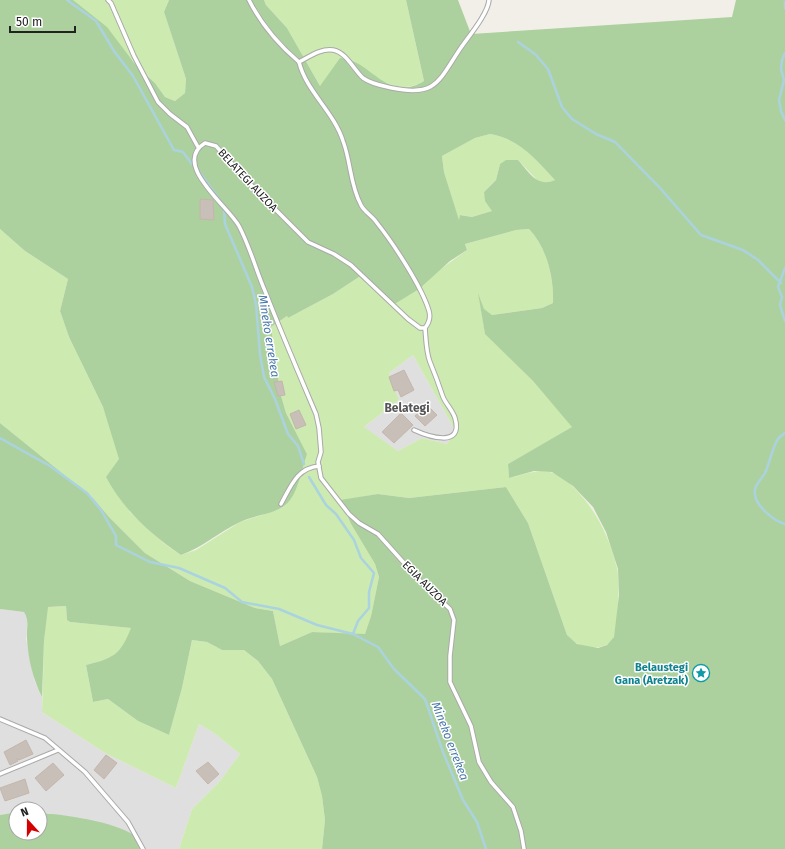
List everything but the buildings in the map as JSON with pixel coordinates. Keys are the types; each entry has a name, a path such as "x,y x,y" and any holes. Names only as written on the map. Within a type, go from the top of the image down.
{"lane":[{"path":"108,0 158,102 186,127 198,147"},
{"path":"249,0 255,12 276,40 299,62 302,74 337,127 343,141 353,184 361,206 377,222 415,281 429,312 430,322 425,328 429,360 443,398 455,418 456,426 455,433 450,437 439,438 414,430"},
{"path":"299,62 324,50 333,50 341,54 364,79 383,86 419,92 429,89 440,78 484,14 490,0"},
{"name":"BELATEGI AUZOA","path":"198,147 205,143 216,146 248,182 308,242 334,254 351,265 408,319 420,328 425,328"},
{"name":"EGIA AUZOA","path":"198,147 193,159 195,169 241,232 316,414 321,452 319,466 321,478 349,514 359,523 378,534 422,583 450,609 454,620 450,656 450,682 471,726 479,762 491,782 513,807 521,831 524,849"},
{"path":"281,504 295,478 302,471 311,467 319,466"},
{"path":"0,719 45,738 85,772 128,822 143,849"},
{"path":"0,774 58,750"}],"shaded area":[{"path":"413,355 455,430 447,444 422,438 398,451 363,428 399,400 389,373"},
{"path":"0,609 24,612 28,618 26,638 35,682 42,697 42,712 105,753 176,788 199,724 214,733 240,754 220,781 192,809 179,849 145,849 48,813 48,801 8,801 8,814 0,815"}],"green space":[{"path":"0,0 73,0 107,27 135,64 155,83 165,97 175,101 185,93 186,79 164,12 169,0 264,0 266,5 287,28 320,86 340,58 361,66 389,84 399,87 411,87 424,81 406,0 458,0 471,34 732,17 736,0 785,0 785,849 322,849 325,820 322,796 317,777 272,679 258,661 244,650 222,650 207,642 192,640 182,688 169,735 138,721 108,699 93,702 86,665 109,658 119,650 131,628 70,622 67,620 66,606 48,607 44,641 42,697 36,683 30,661 26,615 24,612 0,609 0,423 93,498 109,517 145,553 190,581 255,608 273,611 280,646 312,632 365,634 371,616 379,577 375,564 351,524 340,500 378,494 409,498 506,487 528,523 567,635 577,644 598,648 607,645 614,637 619,595 618,569 606,532 593,507 573,486 552,472 534,471 509,478 508,464 572,427 533,381 485,334 478,293 484,309 492,315 542,308 553,303 551,274 545,254 529,229 516,230 465,244 467,250 450,261 419,289 393,305 391,300 375,290 362,275 333,294 288,318 287,316 271,327 280,392 286,413 307,454 296,490 290,500 280,509 246,519 225,530 197,548 181,555 148,530 138,520 121,500 106,477 119,459 103,407 69,337 60,311 68,279 25,251 0,229","holes":["490,134 500,136 526,151 555,180 549,182 538,180 534,178 518,160 506,160 500,164 496,180 484,192 485,201 492,211 472,217 460,215 459,220 444,172 442,156 475,138"]},
{"path":"73,0 169,0 164,12 186,79 185,93 175,101 165,97 155,83"},
{"path":"264,0 406,0 424,81 413,86 394,86 376,77 350,59 320,86 287,28 266,5"},
{"path":"490,134 500,136 518,145 534,158 556,180 548,183 539,182 518,160 500,164 496,180 484,192 486,201 493,211 472,217 461,215 459,221 444,172 442,156 475,138"},
{"path":"0,229 25,251 68,279 60,311 69,337 103,407 112,432 120,460 130,512 166,545 181,555 196,550 240,522 277,510 307,454 286,413 280,392 271,327 287,316 288,318 333,294 362,275 375,290 391,300 393,304 467,250 465,244 516,230 529,229 545,254 551,274 553,303 542,308 492,315 484,310 479,296 485,333 533,381 573,427 508,464 509,478 534,472 545,471 554,473 573,487 586,501 598,519 611,548 618,573 617,624 614,637 607,644 597,648 591,648 576,643 567,635 528,523 506,487 409,498 378,494 340,501 351,524 375,564 379,577 371,616 365,635 312,632 280,646 273,611 255,608 190,581 145,553 109,517 93,498 0,423","holes":["413,355 455,430 447,444 422,438 398,451 364,427 399,400 389,373"]},
{"path":"66,606 67,620 70,622 132,628 120,651 110,658 86,665 93,702 108,699 138,721 169,735 182,688 192,640 207,642 222,650 244,650 258,661 272,679 317,777 322,796 325,820 322,849 179,849 192,809 220,781 240,754 214,733 199,724 176,788 105,753 42,712 44,641 47,607"},
{"path":"8,814 8,841 48,841 48,814 114,826 133,835 145,849 0,849 0,815"}],"waterway":[{"name":"Mineko errekea","path":"67,0 96,21 114,51 133,76 174,150 183,152 192,164"},
{"path":"785,2 785,8"},
{"path":"518,42 535,54 548,69 562,107 572,119 596,134 615,142 660,188 701,235 743,250 758,260 781,283"},
{"path":"785,53 782,60 781,69 784,80 779,100 781,111 785,120"},
{"name":"Mineko errekea","path":"198,170 222,203"},
{"name":"Mineko errekea","path":"224,209 225,224 252,287 256,304 260,354 264,377 275,399 288,434 298,446 304,464"},
{"path":"785,268 778,287 782,297 780,305 785,321"},
{"path":"785,433 776,443 767,469 755,489 756,500 762,509 771,517 785,524"},
{"path":"0,438 50,466 87,493 101,510 116,536 116,545 150,562 179,568 225,588 242,602 279,609 317,625 353,634 378,647 394,669 425,699 443,752 463,800 477,822 486,849"},
{"name":"Mineko errekea","path":"309,477 326,505 336,514 354,540 361,558 374,573 369,592 369,608 358,621 353,634"}],"place":[{"name":"Belaustegi Gana (Aretzak)","path":"701,673"}],"district":[{"name":"Belategi","path":"407,408"}]}
